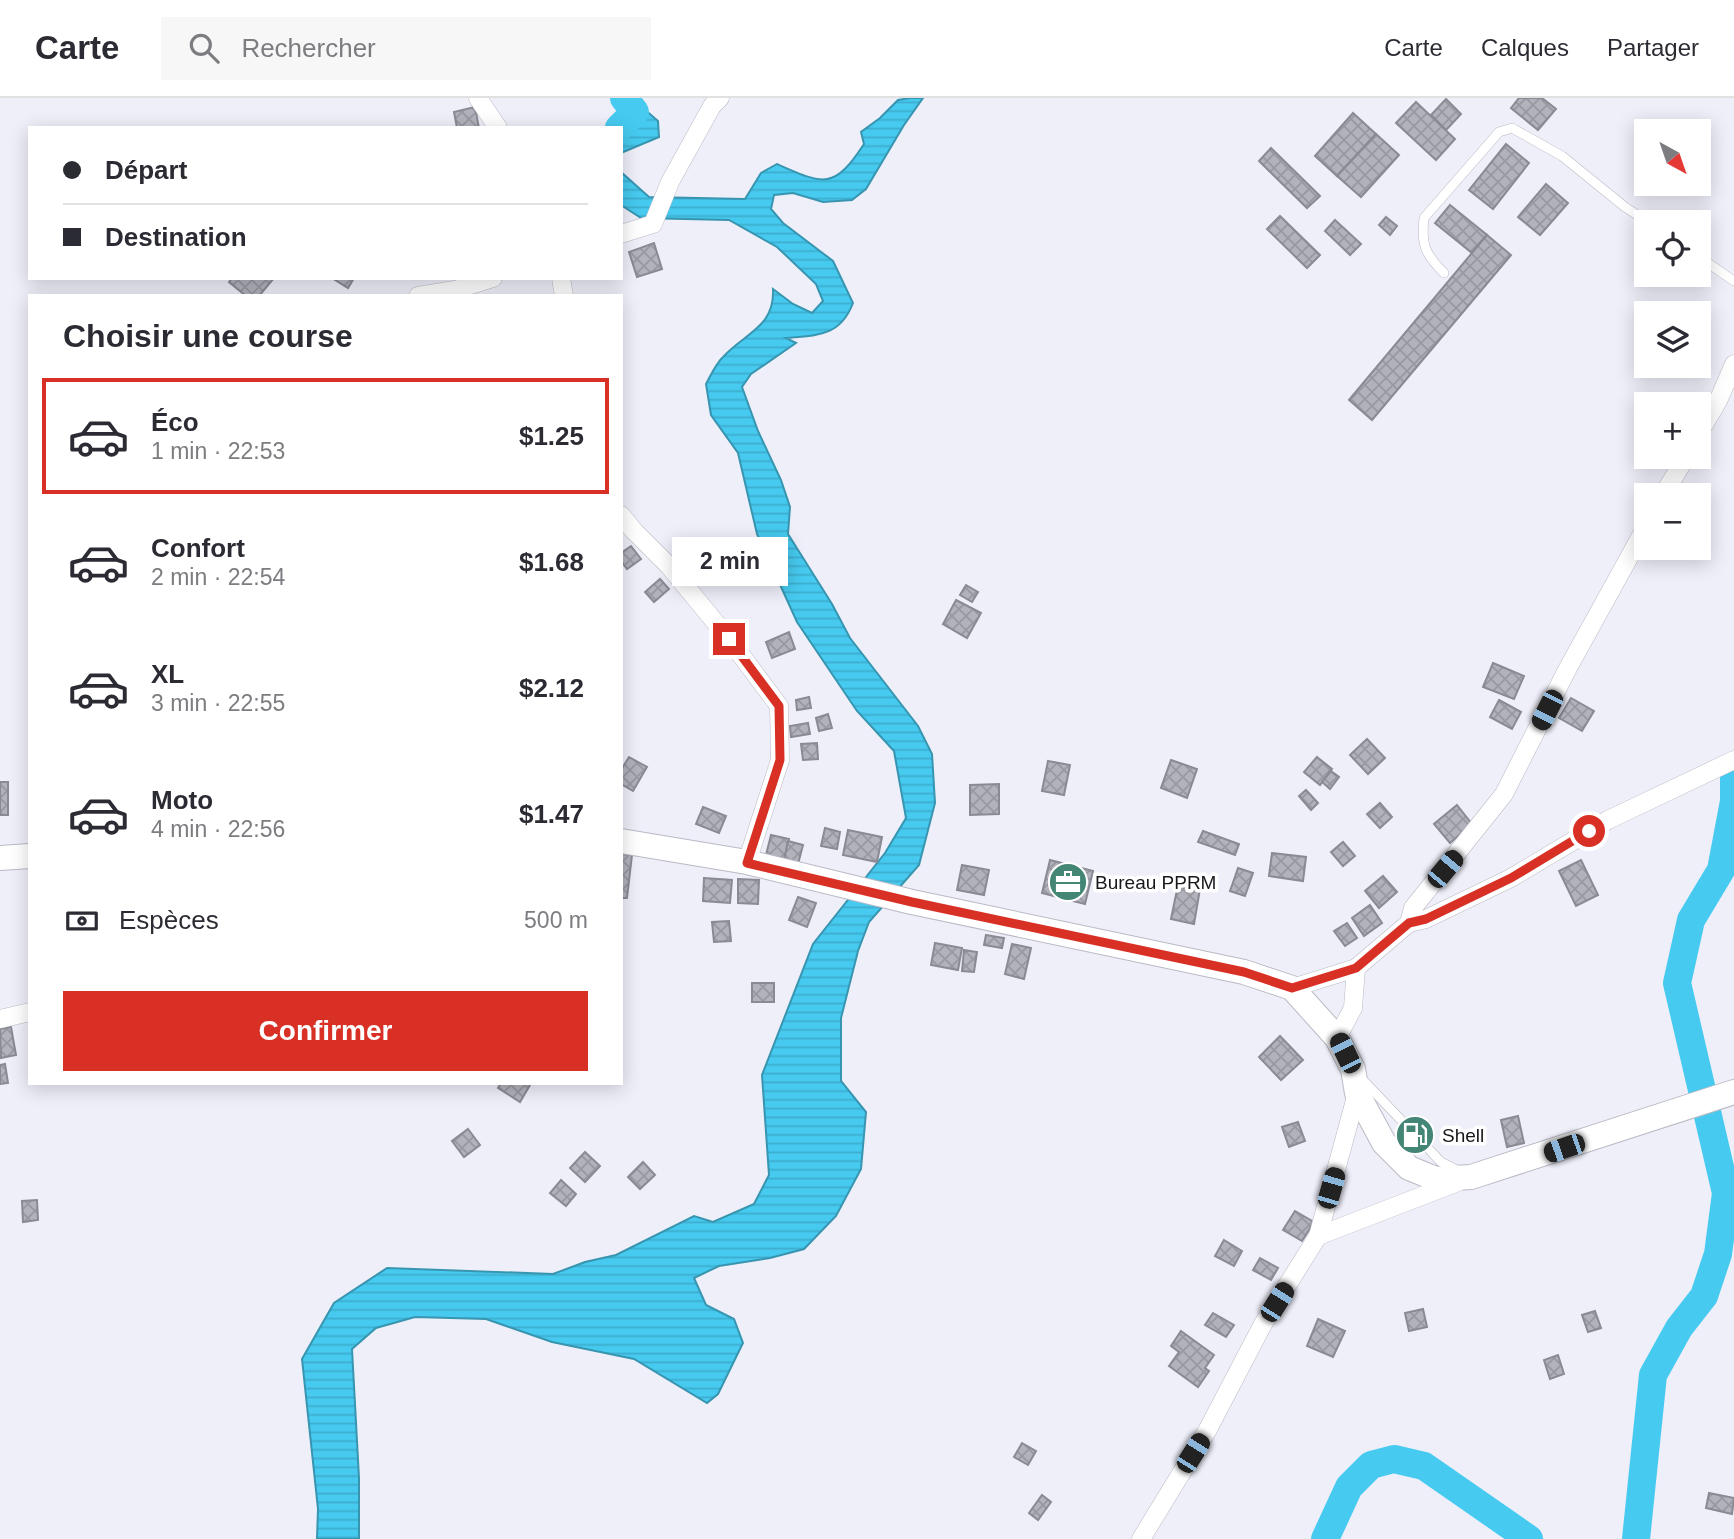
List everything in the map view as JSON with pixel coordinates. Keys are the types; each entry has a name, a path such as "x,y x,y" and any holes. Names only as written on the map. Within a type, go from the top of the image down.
{"main road":[{"path":"623,841 747,863 912,902 1244,972 1292,988 1337,1038 1384,1143 1409,1168 1436,1179 1471,1177 1730,1094"},
{"path":"0,858 28,856"}],"street":[{"path":"478,98 497,126"},
{"path":"623,233 653,224 670,182 712,106 720,98"},
{"path":"430,294 487,280"},
{"path":"1711,413 1734,364"},
{"path":"623,517 729,639 779,706 780,760 747,863"},
{"path":"1409,923 1413,908 1504,794 1634,549"},
{"path":"1292,988 1356,968 1409,923 1426,919 1511,878 1608,820 1734,760"},
{"path":"1337,1038 1353,1008 1356,968"},
{"path":"0,1019 28,1012"},
{"path":"1141,1539 1207,1431 1263,1324 1318,1236 1355,1081"},
{"path":"1318,1236 1471,1177"}],"lane":[{"path":"1444,273 1428,257 1422,237 1424,218 1499,132 1512,128 1562,156 1634,213"},
{"path":"1711,265 1734,281"}],"water":[{"path":"923,98 866,189 852,200 823,202 793,193 774,195 771,209 783,223 833,261 853,303 848,314 834,328 817,335 786,338 796,343 751,374 742,387 790,507 788,534 850,638 918,726 932,754 935,803 919,865 869,922 858,951 841,1018 841,1081 866,1112 861,1169 836,1216 804,1249 770,1258 719,1266 694,1278 706,1305 734,1319 743,1343 718,1394 707,1403 634,1359 552,1342 486,1319 415,1317 376,1328 352,1349 359,1478 359,1539 317,1539 318,1509 302,1359 334,1303 387,1268 553,1274 585,1262 616,1255 694,1216 713,1222 754,1204 769,1175 762,1075 813,944 885,853 906,818 894,751 857,711 797,622 757,534 738,453 711,415 706,384 721,359 764,321 772,302 773,289 793,304 812,313 823,301 816,284 777,247 729,220 641,218 623,206 623,174 649,197 745,199 761,173 777,164 806,176 827,179 836,176 854,159 864,144 861,132 898,100"},
{"path":"637,103 658,121 659,137 623,152 622,114 615,106"}],"building":[{"path":"1519,98 1542,98 1556,109 1538,130 1511,108"},
{"path":"1446,99 1461,114 1446,130 1431,115"},
{"path":"1416,102 1455,139 1436,160 1396,123"},
{"path":"475,107 479,126 457,126 454,112"},
{"path":"1353,113 1376,134 1337,176 1315,156"},
{"path":"1376,134 1399,155 1361,197 1337,176"},
{"path":"1506,144 1529,163 1493,209 1469,190"},
{"path":"1271,148 1320,196 1307,208 1259,161"},
{"path":"1546,184 1568,203 1540,235 1518,217"},
{"path":"1450,205 1487,235 1472,253 1435,223"},
{"path":"1280,216 1320,255 1307,268 1267,229"},
{"path":"1386,217 1397,226 1390,235 1379,225"},
{"path":"1335,220 1361,244 1350,255 1325,231"},
{"path":"1487,235 1511,255 1372,420 1349,400"},
{"path":"654,243 662,269 637,277 629,252"},
{"path":"272,280 261,294 244,294 229,282"},
{"path":"335,280 353,280 348,288"},
{"path":"716,539 725,558 705,568 695,549"},
{"path":"631,546 641,559 627,569 623,564 623,552"},
{"path":"660,579 669,589 654,602 645,592"},
{"path":"966,585 978,592 972,602 960,595"},
{"path":"956,600 981,613 967,638 943,624"},
{"path":"789,632 795,649 772,658 766,642"},
{"path":"1493,663 1524,676 1514,699 1483,687"},
{"path":"809,697 811,708 797,710 796,700"},
{"path":"1571,698 1594,711 1582,731 1559,718"},
{"path":"1499,700 1521,712 1512,729 1490,717"},
{"path":"828,714 832,728 819,731 816,718"},
{"path":"808,723 810,734 791,737 790,726"},
{"path":"1367,739 1385,758 1368,774 1350,755"},
{"path":"817,743 818,759 803,760 801,744"},
{"path":"629,757 647,767 633,791 623,785 623,767"},
{"path":"1317,757 1332,769 1320,785 1304,772"},
{"path":"1171,760 1197,769 1187,798 1161,788"},
{"path":"1048,761 1070,765 1064,795 1042,791"},
{"path":"1331,771 1339,777 1330,789 1322,782"},
{"path":"0,782 8,782 8,815 0,815"},
{"path":"999,784 999,814 970,815 970,785"},
{"path":"1306,790 1318,803 1311,810 1299,796"},
{"path":"1380,803 1392,817 1380,828 1367,814"},
{"path":"1457,805 1472,824 1450,843 1434,824"},
{"path":"703,807 726,816 719,833 696,824"},
{"path":"825,828 840,832 837,849 821,846"},
{"path":"848,830 882,837 877,862 843,855"},
{"path":"1203,831 1239,844 1235,855 1198,842"},
{"path":"771,835 789,839 783,864 765,859"},
{"path":"788,841 803,845 798,864 784,861"},
{"path":"1343,842 1355,856 1343,866 1331,852"},
{"path":"1272,853 1306,857 1303,881 1269,876"},
{"path":"623,854 632,855 627,898 623,898"},
{"name":"Bureau PPRM","path":"1050,860 1093,871 1085,904 1042,893"},
{"path":"1581,860 1598,895 1576,906 1559,871"},
{"path":"962,865 989,870 984,895 957,890"},
{"path":"1238,868 1253,873 1245,896 1230,891"},
{"path":"1383,876 1397,892 1379,908 1365,891"},
{"path":"704,878 732,880 730,903 703,901"},
{"path":"738,879 759,880 758,904 738,903"},
{"path":"1178,885 1200,889 1194,924 1171,919"},
{"path":"798,897 816,903 807,927 789,920"},
{"path":"1370,905 1382,923 1364,936 1352,918"},
{"path":"729,921 731,941 714,942 712,922"},
{"path":"1347,923 1357,938 1345,946 1334,931"},
{"path":"986,935 1004,938 1002,948 984,945"},
{"path":"935,943 962,948 958,970 931,965"},
{"path":"1012,944 1031,948 1024,979 1005,974"},
{"path":"964,950 977,952 974,972 962,971"},
{"path":"752,983 774,983 774,1002 752,1002"},
{"path":"11,1027 16,1055 1,1058 0,1029"},
{"path":"1280,1036 1303,1060 1281,1080 1259,1057"},
{"path":"5,1064 8,1083 0,1084 0,1065"},
{"path":"500,1085 530,1085 520,1102 498,1088"},
{"path":"1518,1116 1524,1143 1507,1147 1501,1120"},
{"path":"1298,1122 1305,1141 1289,1147 1282,1127"},
{"path":"468,1129 480,1145 464,1157 452,1141"},
{"path":"585,1152 600,1166 585,1182 570,1168"},
{"path":"643,1162 655,1175 640,1189 628,1177"},
{"path":"561,1180 576,1194 566,1206 550,1193"},
{"path":"37,1200 38,1220 23,1222 22,1201"},
{"path":"1295,1211 1314,1222 1302,1241 1283,1230"},
{"path":"1224,1240 1242,1251 1234,1266 1215,1256"},
{"path":"1260,1258 1278,1268 1271,1280 1253,1270"},
{"path":"1423,1309 1427,1327 1409,1331 1405,1313"},
{"path":"1595,1311 1601,1328 1588,1332 1582,1315"},
{"path":"1213,1313 1234,1325 1226,1337 1205,1325"},
{"path":"1318,1319 1345,1331 1333,1357 1307,1346"},
{"path":"1181,1331 1214,1355 1205,1368 1209,1371 1198,1387 1169,1366 1179,1352 1171,1346"},
{"path":"1558,1355 1564,1374 1550,1379 1544,1360"},
{"path":"1022,1443 1036,1451 1028,1465 1014,1457"},
{"path":"1709,1493 1734,1498 1732,1514 1706,1508"},
{"path":"1042,1495 1051,1502 1038,1520 1029,1513"}],"waterway":[{"path":"621,126 635,112 624,98"},
{"path":"1636,1539 1653,1375 1679,1328 1704,1296 1718,1254 1726,1193 1677,983 1691,920 1721,870 1734,801 1734,777"},
{"path":"1325,1539 1349,1487 1371,1465 1394,1459 1424,1466 1529,1539"}],"place":[{"name":"Bureau PPRM","path":"1068,882"},
{"name":"Shell","path":"1415,1135"}],"route":[{"path":"729,639 779,706 780,760 747,863 912,902 1244,972 1292,988 1356,968 1409,923 1426,919 1511,878 1589,831"}]}
